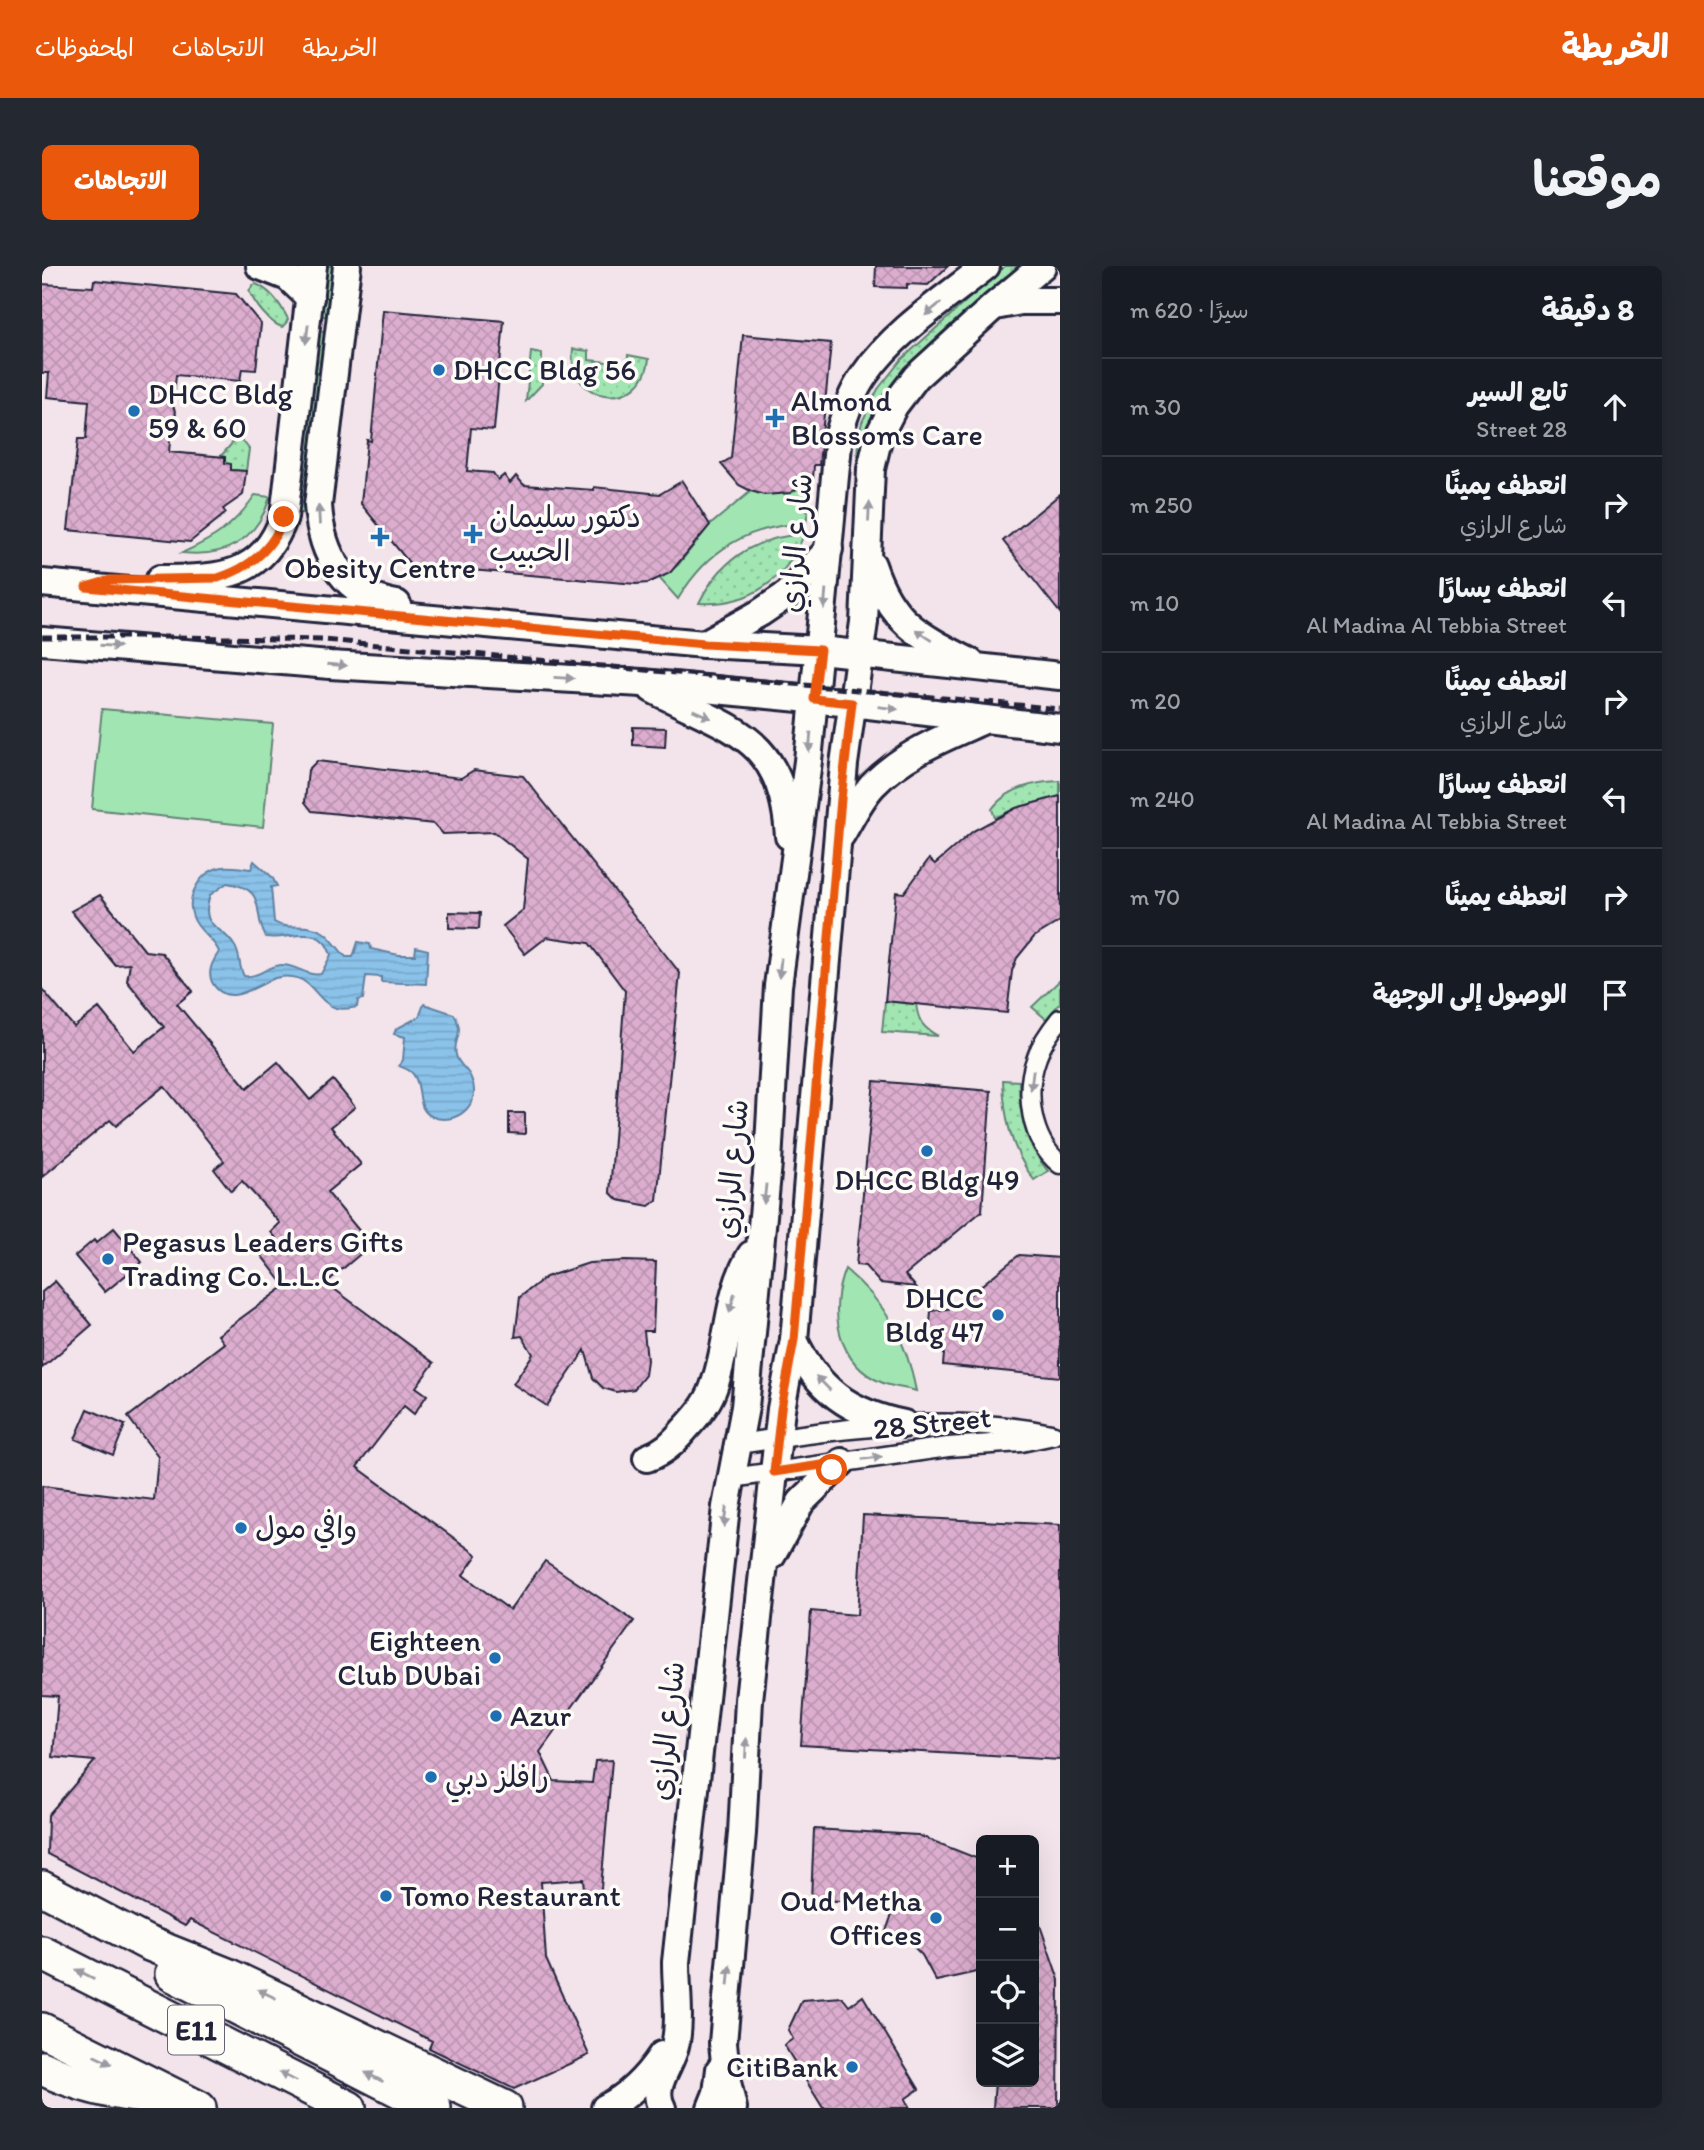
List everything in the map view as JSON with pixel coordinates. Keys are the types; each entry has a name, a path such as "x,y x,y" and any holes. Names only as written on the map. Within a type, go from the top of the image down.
{"highway":[{"path":"42,1870 191,1951 227,1975"},
{"path":"42,1888 147,1943 227,1975 505,2108"},
{"path":"42,1908 434,2108"},
{"name":"E11","path":"42,1952 349,2108"},
{"name":"E11","path":"42,2030 190,2103"},
{"path":"42,2068 70,2080 113,2092 190,2103"}],"street":[{"path":"260,266 288,277 310,298"},
{"path":"86,587 110,580 218,578 247,566 271,545 284,517 313,266"},
{"path":"346,266 318,505 320,527 333,562 360,592 380,602 419,609 430,618"},
{"name":"شارع الرازي","path":"605,2108 646,2077 661,2056 677,2021 676,1962 679,1926 726,1507 745,1407 768,1163 778,986 808,761 839,434 853,394 879,357 969,275 986,266"},
{"path":"711,2108 717,2093 723,2043 742,1833 749,1700 778,1438 794,1340 837,843 860,654 872,469 879,435 894,406 916,377 1042,266"},
{"path":"993,307 1021,301 1060,301"},
{"path":"704,644 788,594 801,583 829,549"},
{"path":"867,550 886,600 904,622 947,650 984,669"},
{"path":"42,583 704,644 820,650 1060,677"},
{"path":"42,641 330,665 642,683 852,703 1060,728"},
{"path":"642,683 681,705 726,724 755,745 773,769 783,797 792,880"},
{"path":"837,843 872,787 899,762 985,720"},
{"path":"1060,1018 1038,1055 1031,1089 1037,1132 1051,1157 1060,1164"},
{"path":"647,1458 662,1453 671,1445 705,1405 719,1370 738,1282 760,1241"},
{"path":"794,1340 810,1370 839,1399 859,1411 904,1424"},
{"name":"28 Street","path":"738,1444 942,1422 998,1424 1057,1435"},
{"name":"28 Street","path":"732,1478 948,1447 1021,1443 1057,1435"},
{"path":"762,1594 773,1553 796,1509 814,1487 842,1462"},
{"path":"662,2108 657,2094 675,2048 677,2021"},
{"path":"723,2043 733,2108"}],"green space":[{"path":"327,266 335,266 330,317 322,316"},
{"path":"1005,266 1020,266 913,360 879,403 869,432 863,503 855,503 858,440 862,422 878,389 902,359"},
{"path":"256,284 270,294 282,308 288,319 282,327 267,317 255,301 249,291"},
{"path":"318,331 327,332 307,514 299,513"},
{"path":"573,349 589,351 589,360 627,364 628,355 649,359 644,376 634,388 620,394 606,395 592,391 581,382 574,368"},
{"path":"531,352 542,354 542,384 526,401"},
{"path":"242,440 249,449 246,471 231,470 225,463 225,457 220,457 234,441"},
{"path":"813,479 806,523 766,529 732,543 702,566 678,599 660,579 678,565 710,525 751,491 783,493 799,488"},
{"path":"255,495 270,497 257,525 238,543 212,552 182,553 223,530"},
{"path":"804,534 787,565 764,587 734,600 699,603 718,574 741,553 770,540"},
{"path":"102,709 273,724 263,827 92,809"},
{"path":"1060,781 1060,796 1016,808 995,818 992,809 1014,791"},
{"path":"1060,980 1060,1003 1046,1019 1032,1007"},
{"path":"885,1001 916,1004 922,1023 938,1036 882,1032"},
{"path":"1003,1080 1019,1081 1020,1106 1025,1129 1040,1161 1048,1171 1034,1180 1010,1133"},
{"path":"845,1269 872,1295 892,1323 907,1355 916,1391 887,1384 867,1375 846,1350 837,1318 837,1302"}],"water":[{"path":"254,861 272,877 277,886 271,887 274,922 285,926 317,929 329,937 346,957 353,957 358,942 370,944 371,949 399,955 415,955 416,947 428,950 426,984 381,982 381,977 366,976 363,999 358,1000 357,1007 344,1009 325,1002 303,980 292,977 275,978 234,995 218,990 212,982 210,970 219,952 193,917 193,893 202,879 215,869 251,869","holes":["227,883 240,886 254,897 266,937 312,935 320,938 331,955 321,974 282,965 244,976 236,949 229,938 213,925 207,914 210,895"]},
{"path":"424,1004 454,1014 459,1027 456,1055 470,1075 474,1087 471,1104 459,1115 451,1118 433,1117 423,1109 416,1079 410,1071 399,1066 403,1060 405,1037 394,1034 396,1029 419,1017"}],"building":[{"path":"876,266 948,266 928,285 907,284 907,288 875,287"},
{"name":"DHCC Bldg 59 & 60","path":"94,280 236,294 261,324 256,370 242,369 240,381 176,375 173,406 176,414 172,421 169,452 225,457 225,463 231,464 231,470 246,471 243,495 223,509 226,513 190,542 68,530 78,439 86,439 89,401 47,397 49,373 42,373 42,284 93,287"},
{"path":"383,310 504,321 494,430 471,428 467,471 493,473 498,480 504,475 510,483 516,476 524,485 594,490 594,487 660,494 682,481 710,525 670,573 648,583 411,565 361,504 367,440 371,441"},
{"path":"743,335 831,343 819,465 814,465 813,479 790,493 764,495 751,491 739,485 721,464 731,458"},
{"path":"1060,494 1060,613 1003,541"},
{"path":"633,727 666,728 665,747 633,745"},
{"path":"317,761 461,778 474,770 523,776 680,973 657,1200 649,1206 618,1200 610,1192 625,991 589,943 547,937 525,954 503,926 523,910 528,859 494,832 443,834 434,824 312,811 305,802 308,770"},
{"path":"1060,796 1060,921 1034,937 1017,958 1012,971 1007,1013 885,1001 896,892 904,893 929,859 935,864 973,831 1016,808"},
{"name":"وافي مول","path":"100,895 145,951 162,953 193,991 177,1004 247,1088 278,1062 310,1100 333,1080 355,1107 331,1127 361,1164 327,1192 371,1245 326,1283 434,1363 416,1387 427,1395 414,1414 404,1406 357,1467 477,1555 463,1575 510,1610 545,1561 634,1621 540,1752 554,1781 592,1783 595,1761 612,1760 600,1900 585,1899 583,1879 541,1882 546,1959 589,2055 514,2089 429,2048 432,2041 190,1920 185,1926 47,1854 48,1815 95,1761 53,1757 58,1696 42,1695 42,1486 154,1500 158,1457 128,1417 224,1343 218,1335 285,1286 261,1255 280,1243 271,1232 280,1223 242,1181 231,1191 214,1169 224,1161 164,1086 116,1126 110,1120 42,1177 42,989 74,1027 99,1008 134,1051 164,1027 127,981 130,964 115,965 71,911"},
{"path":"449,912 480,913 479,929 449,928"},
{"name":"DHCC Bldg 49","path":"874,1081 991,1091 982,1211 905,1275 916,1287 880,1283 865,1266 856,1265"},
{"path":"509,1113 525,1113 525,1134 509,1133"},
{"name":"Pegasus Leaders Gifts Trading Co. L.L.C","path":"114,1228 142,1262 105,1292 75,1256"},
{"name":"DHCC Bldg 47","path":"1019,1255 1060,1258 1060,1377 943,1365 944,1354 929,1338 931,1311 953,1308"},
{"path":"656,1262 653,1331 644,1331 647,1360 645,1375 634,1389 616,1392 603,1388 593,1378 585,1350 547,1406 513,1384 533,1354 522,1336 515,1337 520,1297 546,1277 589,1263"},
{"path":"55,1281 92,1325 42,1368 42,1292"},
{"path":"88,1409 125,1425 113,1455 75,1439"},
{"path":"863,1515 1060,1525 1060,1760 801,1745 811,1611 857,1615"},
{"name":"Oud Metha Offices","path":"814,1829 918,1835 976,1858 976,1972 936,1981 922,1955 904,1937 885,1934 896,1903 811,1900"},
{"path":"1039,1923 1059,1980 1058,2108 993,2108 995,2087 1039,2087"},
{"name":"CitiBank","path":"863,1996 919,2089 905,2099 910,2108 823,2108 784,2045 793,2039 788,2030 802,2000 842,1997 849,2006"}],"railway":[{"path":"42,637 325,640 1060,709"}],"place":[{"name":"DHCC Bldg 56","path":"439,370"},
{"name":"DHCC Bldg 59 & 60","path":"134,411"},
{"name":"Almond Blossoms Care","path":"775,418"},
{"name":"دكتور سليمان الحبيب","path":"473,534"},
{"name":"Obesity Centre","path":"380,537"},
{"name":"DHCC Bldg 49","path":"927,1151"},
{"name":"Pegasus Leaders Gifts Trading Co. L.L.C","path":"108,1259"},
{"name":"DHCC Bldg 47","path":"998,1315"},
{"name":"وافي مول","path":"241,1528"},
{"name":"Eighteen Club DUbai","path":"495,1658"},
{"name":"Azur","path":"496,1716"},
{"name":"رافلز دبي","path":"431,1777"},
{"name":"Tomo Restaurant","path":"386,1896"},
{"name":"Oud Metha Offices","path":"936,1918"},
{"name":"CitiBank","path":"852,2067"}],"route":[{"path":"284,517 271,545 247,566 233,573 218,578 110,580 86,587 704,644 820,650 814,699 852,703 844,764 794,1340 781,1409 774,1472 842,1462 832,1470"}]}
